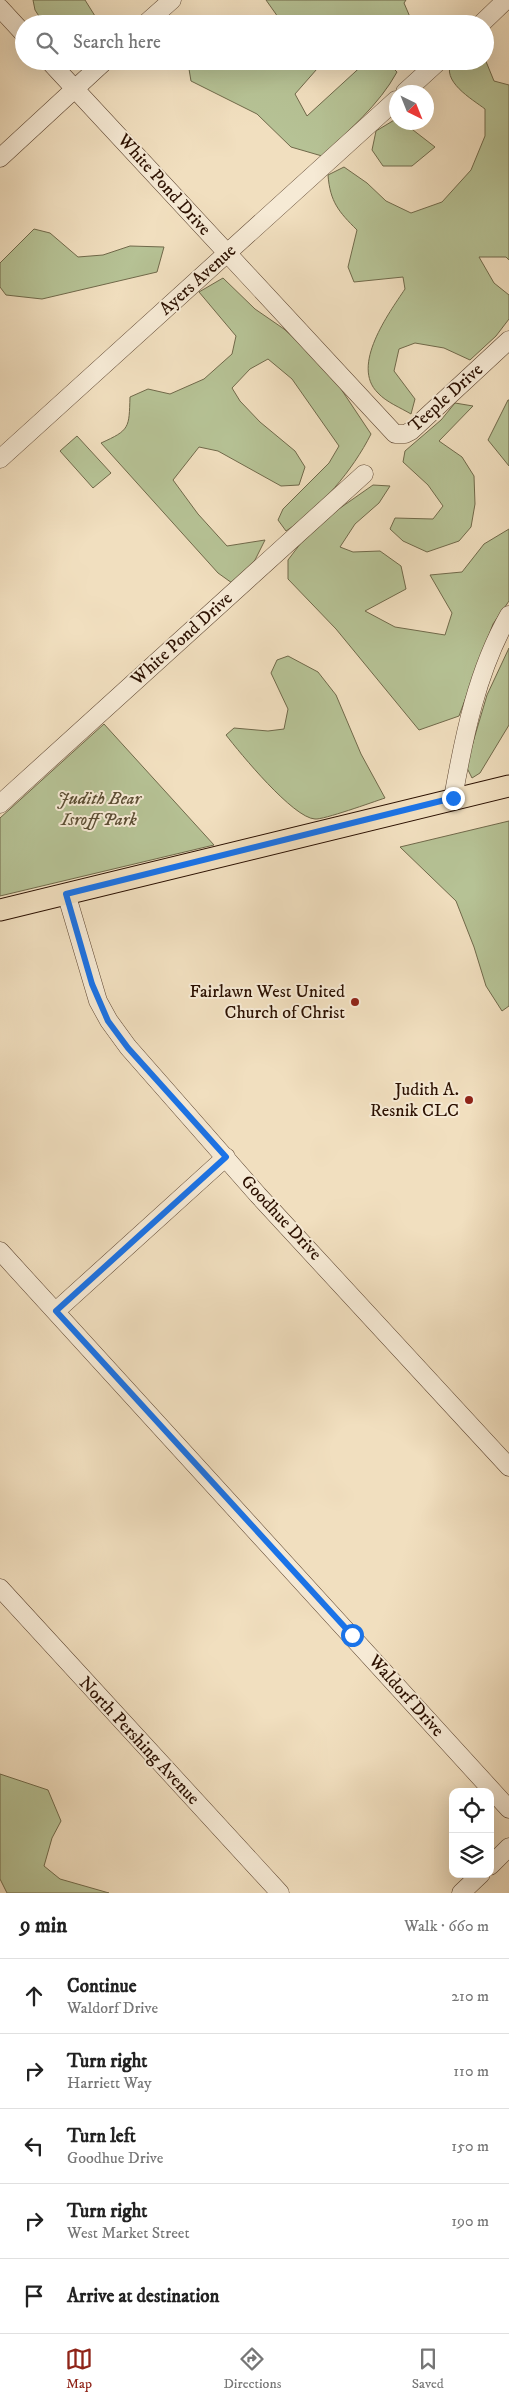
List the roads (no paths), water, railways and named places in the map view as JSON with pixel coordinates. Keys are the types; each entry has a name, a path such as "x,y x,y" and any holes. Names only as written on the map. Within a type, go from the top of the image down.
{"main road":[{"path":"0,910 453,798 509,786"}],"street":[{"path":"155,15 172,0"},
{"path":"490,15 506,0"},
{"path":"0,8 15,24"},
{"name":"White Pond Drive","path":"58,70 391,431 395,434 404,434"},
{"path":"0,158 96,70"},
{"path":"412,85 429,70"},
{"name":"Ayers Avenue","path":"0,460 389,106"},
{"name":"Teeple Drive","path":"404,434 411,431 509,340"},
{"name":"White Pond Drive","path":"0,804 364,474"},
{"path":"453,798 472,708 496,638 509,615"},
{"name":"Goodhue Drive","path":"66,894 92,984 108,1021 128,1048 509,1466"},
{"path":"56,1311 226,1157"},
{"name":"Waldorf Drive","path":"0,1251 509,1809"},
{"name":"North Pershing Avenue","path":"0,1588 280,1893"},
{"path":"494,1862 509,1847"},
{"path":"461,1893 477,1878"}],"place":[{"name":"Fairlawn West United Church of Christ","path":"355,1002"},
{"name":"Judith A. Resnik CLC","path":"469,1100"}],"park label":[{"name":"Judith Bear Isroff Park","path":"99,810"}]}
